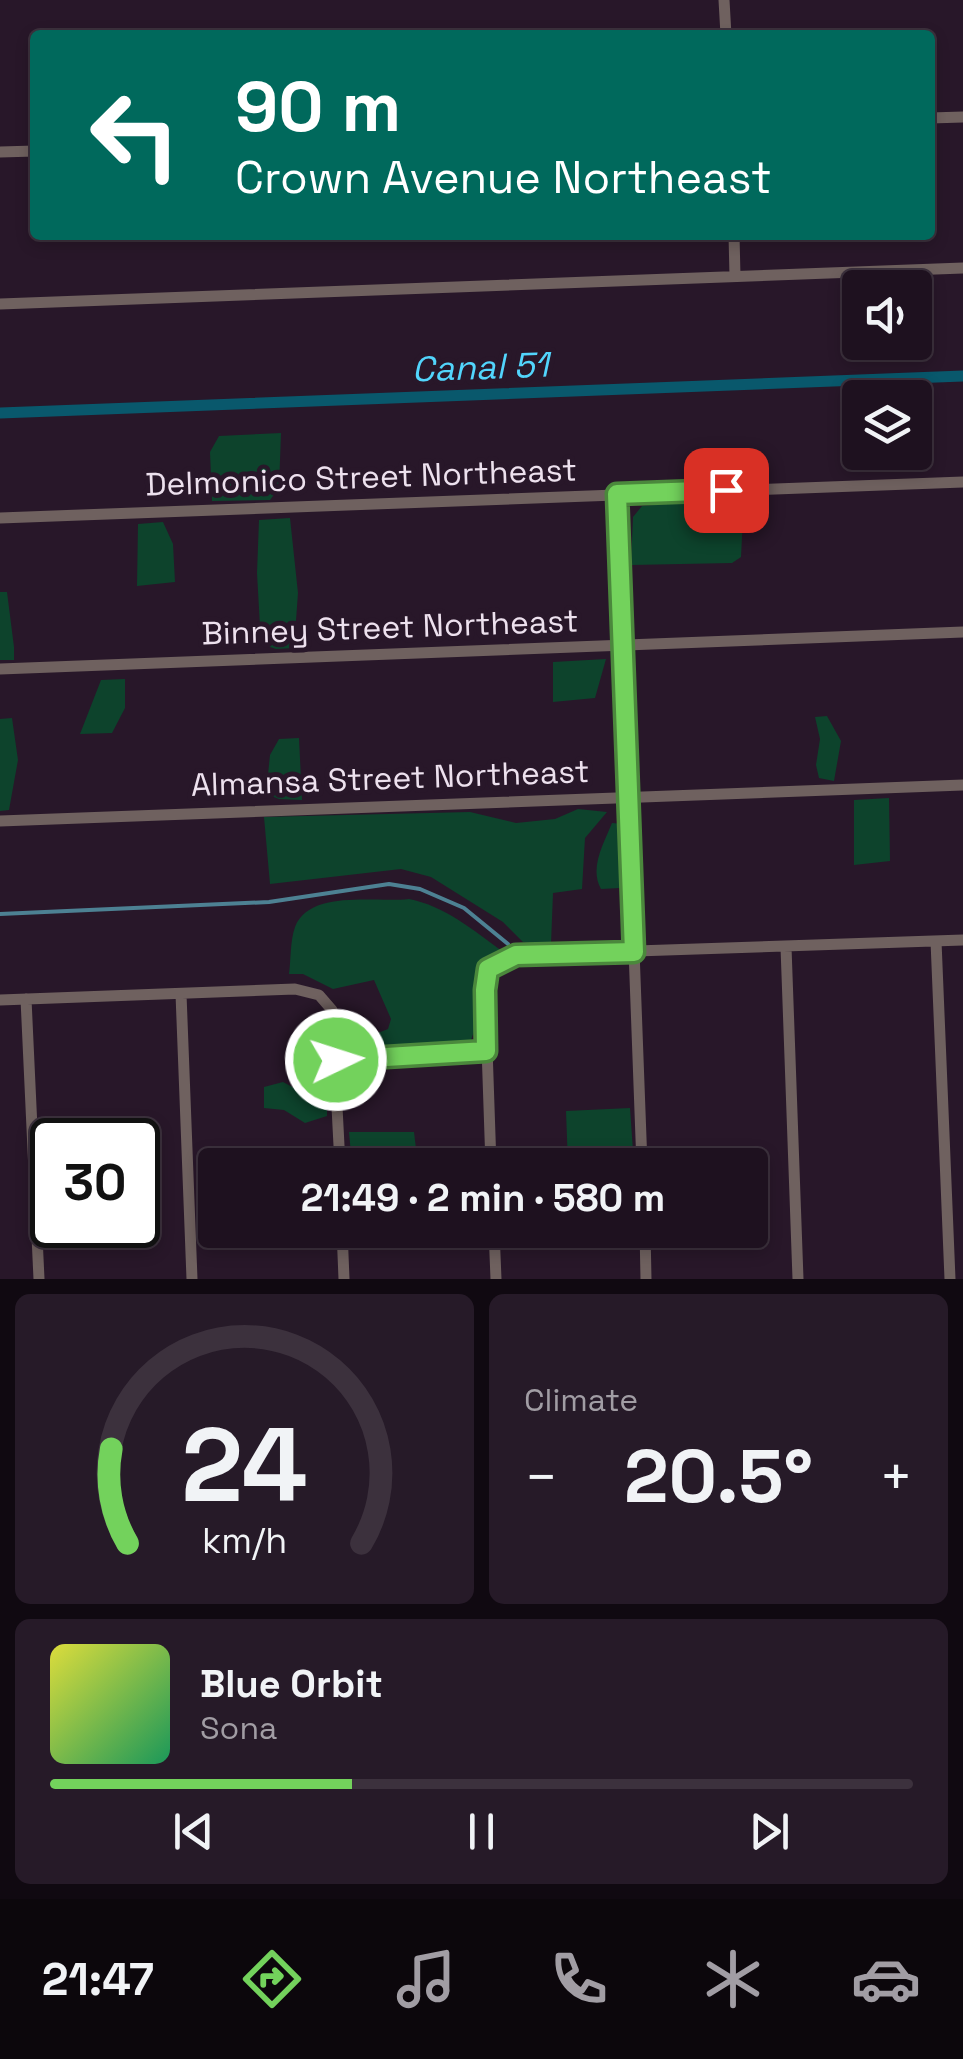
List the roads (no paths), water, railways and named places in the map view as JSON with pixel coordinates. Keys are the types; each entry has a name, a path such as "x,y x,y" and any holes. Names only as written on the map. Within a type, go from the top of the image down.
{"street":[{"path":"724,0 726,30"},
{"path":"935,118 963,117"},
{"path":"0,152 30,150"},
{"path":"734,240 735,276"},
{"path":"0,304 963,268"},
{"name":"Delmonico Street Northeast","path":"0,518 963,482"},
{"path":"617,494 641,1148"},
{"name":"Binney Street Northeast","path":"0,669 963,632"},
{"name":"Almansa Street Northeast","path":"0,821 963,785"},
{"path":"490,1148 485,990 488,969 516,955 963,940"},
{"path":"936,941 950,1279"},
{"path":"786,947 798,1279"},
{"path":"0,1000 295,989 319,995 332,1010 339,1148"},
{"path":"181,994 192,1279"},
{"path":"26,998 39,1279"},
{"path":"336,1060 486,1051"},
{"path":"343,1248 344,1279"},
{"path":"495,1248 496,1279"},
{"path":"645,1248 646,1279"}],"waterway":[{"name":"Canal 51","path":"0,413 963,376"},
{"path":"0,914 269,902 389,884 420,889 464,908 508,944"}]}
